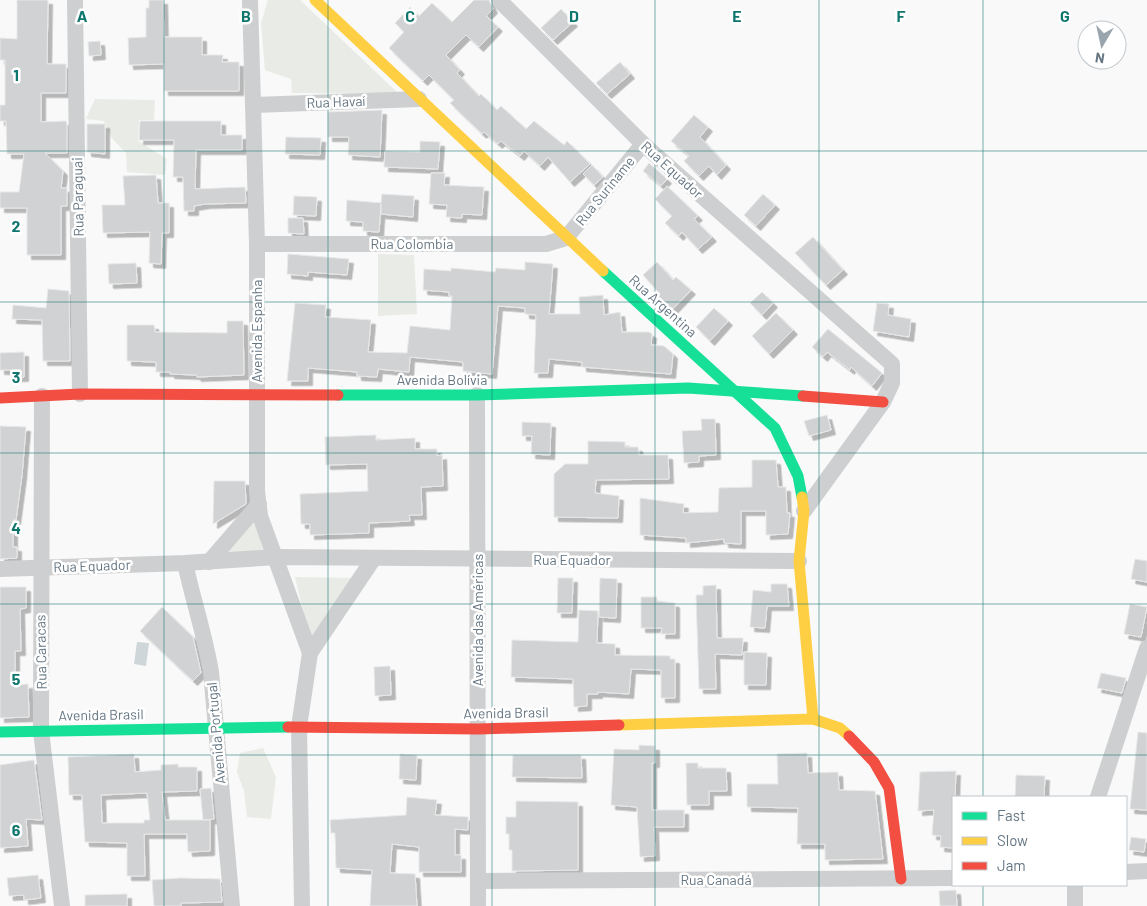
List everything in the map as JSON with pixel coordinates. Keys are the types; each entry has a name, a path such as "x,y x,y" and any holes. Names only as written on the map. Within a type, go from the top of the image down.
{"street":[{"name":"Rua Paraguai","path":"75,0 80,394"},
{"name":"Avenida Espanha","path":"250,0 257,244 256,396 260,516 277,557 310,653"},
{"name":"Rua Argentina","path":"315,0 566,238 765,418 779,434 798,476 804,511 800,561 813,719"},
{"name":"Rua Equador","path":"499,0 643,144 853,332 892,364 892,383 883,402"},
{"name":"Rua Havaí","path":"253,105 420,99"},
{"name":"Rua Suriname","path":"566,238 643,144"},
{"name":"Rua Colombia","path":"257,244 546,244 566,238"},
{"name":"Avenida Bolívia","path":"0,398 80,394 256,396 477,395 688,388 736,393 883,402"},
{"name":"Avenida das Américas","path":"477,395 478,906"},
{"name":"Rua Caracas","path":"42,396 41,731 62,906"},
{"path":"804,511 883,402"},
{"path":"209,562 259,504"},
{"name":"Rua Equador","path":"0,569 209,562 277,557 800,561"},
{"path":"302,906 299,727 310,653 374,558"},
{"name":"Avenida Portugal","path":"185,563 195,611 206,642 215,702 232,906"},
{"path":"1098,796 1147,648"},
{"name":"Avenida Brasil","path":"0,732 299,727 479,729 813,719 840,728 858,743 874,762 889,788 901,879"},
{"path":"1127,872 1147,871"},
{"name":"Rua Canadá","path":"479,881 952,878"},
{"path":"1075,886 1075,906"}],"shaded area":[{"path":"268,0 300,0 399,94 292,93 291,79 265,70 261,23"},
{"path":"95,99 155,100 154,120 139,120 138,141 167,159 165,175 127,172 126,153 111,137 104,121 86,119"},
{"path":"378,254 414,255 417,314 378,316"},
{"path":"253,522 270,553 220,557"},
{"path":"295,577 353,578 310,641"},
{"path":"137,642 149,643 146,666 134,664"},
{"path":"263,748 276,777 271,819 247,817 244,791 237,772 240,753"}],"building":[{"path":"17,0 48,0 47,64 66,64 66,93 41,93 41,122 66,121 67,124 67,153 45,153 63,171 61,188 67,188 67,206 61,206 61,255 27,255 27,208 0,208 0,192 19,192 24,154 7,154 6,121 0,121 0,105 5,105 5,60 0,60 0,38 17,39"},
{"path":"149,0 163,0 164,37 202,37 202,55 223,55 222,62 239,62 239,91 164,91 164,64 129,65 128,38 146,37 146,8 149,8"},
{"path":"474,0 489,0 493,9 486,16 498,27 479,47 466,35 446,55 460,70 457,73 479,96 481,94 497,110 501,106 526,129 534,121 564,145 567,141 590,164 570,182 548,157 540,166 524,151 520,156 501,141 498,144 484,132 482,134 450,103 454,100 429,75 423,81 389,48 404,32 395,23 410,7 419,16 432,3 452,22"},
{"path":"561,9 573,22 553,40 541,28"},
{"path":"100,41 101,55 89,56 88,42"},
{"path":"620,62 630,74 607,94 596,83"},
{"path":"382,110 380,157 348,155 349,137 328,137 328,112"},
{"path":"694,115 708,127 700,137 726,165 717,175 709,166 699,176 684,161 689,156 671,141"},
{"path":"140,121 221,121 221,135 242,135 242,150 196,150 195,189 245,187 246,203 205,204 194,206 194,211 184,211 183,177 173,177 174,140 139,140"},
{"path":"87,124 105,124 105,154 87,152"},
{"path":"286,137 321,138 320,155 285,154"},
{"path":"420,141 440,142 438,169 384,167 385,151 420,152"},
{"path":"649,163 667,179 661,186 643,171"},
{"path":"592,165 603,177 594,185 583,174"},
{"path":"431,173 445,173 444,185 484,187 482,215 462,214 462,218 446,217 447,205 429,204"},
{"path":"156,175 158,203 169,203 169,233 162,233 161,264 149,263 150,232 103,233 102,205 125,205 123,176"},
{"path":"667,186 698,216 694,219 712,237 698,249 682,232 679,236 665,223 672,216 655,199"},
{"path":"382,194 414,196 413,217 381,214 381,204 379,232 363,231 363,222 346,221 347,200 381,203"},
{"path":"763,194 775,205 756,226 744,215"},
{"path":"294,196 317,197 316,216 293,215"},
{"path":"288,218 303,218 304,234 288,233"},
{"path":"813,237 843,270 826,285 795,253"},
{"path":"288,254 349,259 347,275 308,272 308,276 287,274"},
{"path":"525,262 553,264 549,314 580,314 579,297 603,295 604,315 620,312 622,332 649,332 652,334 651,345 664,346 673,354 671,374 582,367 582,362 549,359 548,373 534,373 536,315 525,314 525,308 498,306 492,374 463,371 463,362 410,357 409,372 378,369 377,377 357,376 357,372 308,368 308,381 287,381 295,303 326,305 325,317 371,320 368,352 407,353 410,326 450,330 452,296 449,296 449,292 423,290 424,269 451,271 451,268 495,272 496,268 525,270"},
{"path":"657,262 673,280 676,277 691,290 672,310 658,296 660,294 643,275"},
{"path":"136,263 137,283 109,284 108,264"},
{"path":"48,289 69,291 70,361 43,361 42,320 12,319 13,305 46,308"},
{"path":"762,292 773,303 762,315 750,303"},
{"path":"877,303 889,304 888,315 911,319 909,337 873,331"},
{"path":"714,308 728,321 710,341 696,327"},
{"path":"776,313 793,330 769,354 752,336"},
{"path":"227,321 243,321 244,375 197,377 196,375 170,374 170,372 156,372 156,362 127,361 127,325 154,325 155,332 227,333"},
{"path":"828,329 882,373 872,386 851,367 850,370 827,352 823,357 812,347"},
{"path":"24,352 24,377 11,377 11,370 0,370 0,353"},
{"path":"827,415 831,430 809,436 804,421"},
{"path":"701,419 715,419 716,455 699,456 699,462 684,463 682,431 702,430"},
{"path":"522,422 551,423 550,455 531,454 532,436 522,436"},
{"path":"0,426 26,427 16,520 13,520 13,547 17,547 17,558 0,559"},
{"path":"376,435 376,440 415,438 415,449 437,449 437,456 442,455 443,486 421,487 422,515 409,515 410,521 369,523 369,533 310,535 310,524 301,524 300,494 368,491 367,464 326,465 325,437"},
{"path":"588,441 625,442 625,447 638,447 639,455 668,455 669,479 596,480 595,493 619,496 618,518 554,517 554,474 565,464 588,464"},
{"path":"752,460 776,460 778,487 786,487 787,513 790,513 788,534 766,535 766,511 741,511 741,544 724,543 724,539 686,543 686,538 640,535 640,498 684,504 683,513 718,512 719,488 752,487"},
{"path":"214,481 245,481 246,504 213,524"},
{"path":"1135,559 1147,561 1147,582 1131,579"},
{"path":"558,578 573,578 572,613 557,613"},
{"path":"600,578 617,579 616,618 599,617"},
{"path":"771,584 787,584 789,606 767,606 765,628 750,627 753,590 771,592"},
{"path":"716,585 717,638 743,638 742,655 715,654 716,689 699,689 696,595 703,595 703,586"},
{"path":"0,587 26,587 26,608 20,609 21,651 15,651 15,685 28,684 29,717 0,718"},
{"path":"641,597 657,597 657,601 675,603 675,634 661,634 662,628 641,628"},
{"path":"1130,604 1147,607 1141,637 1124,634"},
{"path":"162,607 193,637 201,673 193,681 140,631"},
{"path":"579,610 598,611 597,643 615,644 615,655 670,656 670,659 675,659 675,698 661,698 661,670 631,669 629,694 598,692 598,694 587,694 587,706 574,707 573,679 511,677 512,640 578,642"},
{"path":"744,652 767,653 766,685 744,685"},
{"path":"390,666 391,695 375,696 374,667"},
{"path":"1101,673 1126,678 1122,693 1097,688"},
{"path":"1138,732 1147,733 1147,810 1130,809"},
{"path":"639,745 655,746 655,763 652,763 652,810 684,810 684,827 654,827 655,856 640,857 637,807 611,805 614,749 639,750"},
{"path":"807,753 808,773 838,772 839,790 875,791 883,859 825,860 825,844 797,844 798,808 747,807 747,784 778,784 777,754"},
{"path":"134,754 135,772 161,770 161,765 178,764 178,767 197,767 197,791 162,792 165,820 210,820 210,851 188,852 187,834 144,834 145,876 127,876 127,843 85,842 82,795 69,795 68,757","holes":["147,793 150,820 144,820 144,823 102,823 101,795"]},
{"path":"400,754 417,755 416,780 399,779"},
{"path":"513,755 581,755 582,778 512,777"},
{"path":"34,760 42,820 26,819 28,846 0,848 0,765"},
{"path":"686,763 698,763 698,768 726,768 727,791 709,791 709,805 687,805"},
{"path":"956,771 955,796 952,796 952,848 940,847 941,836 932,835 934,810 918,811 920,772"},
{"path":"1016,775 1045,776 1044,796 1015,796"},
{"path":"211,788 214,819 203,820 200,789"},
{"path":"407,797 437,800 435,815 468,817 468,830 455,829 455,855 461,855 461,872 419,872 419,847 392,844 390,873 415,874 417,906 370,906 372,870 336,868 335,833 331,833 330,820 406,815"},
{"path":"516,801 578,802 578,870 512,871 512,850 509,850 509,834 506,834 506,817 516,817"},
{"path":"1131,837 1146,839 1144,852 1129,850"},
{"path":"38,875 41,898 24,900 24,895 9,896 7,878"},
{"path":"180,878 220,879 222,902 181,903 181,906 154,906 152,880"},
{"path":"956,890 957,906 940,906 939,891"},
{"path":"127,894 127,906 85,906 85,895"}],"traffic: fast":[{"path":"603,271 775,428 798,476 802,497"},
{"path":"338,395 477,395 688,388 803,396"},
{"path":"0,732 288,727"}],"traffic: slow":[{"path":"315,0 603,271"},
{"path":"802,497 804,511 799,561 813,719"},
{"path":"619,725 813,719 840,728 849,736"}],"traffic: jam":[{"path":"0,398 80,394 338,395"},
{"path":"803,396 883,402"},
{"path":"288,727 479,729 619,725"},
{"path":"849,736 874,762 889,788 901,879"}]}
